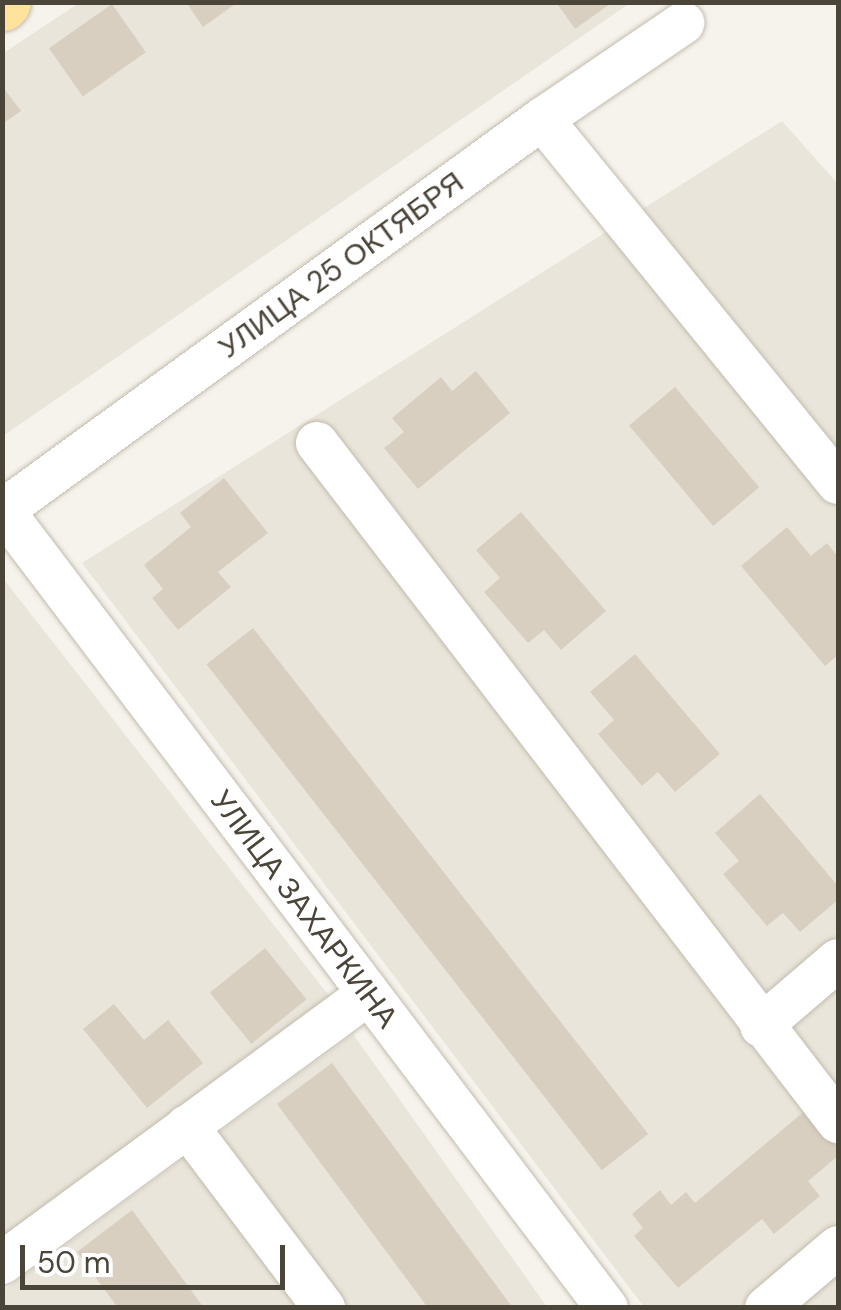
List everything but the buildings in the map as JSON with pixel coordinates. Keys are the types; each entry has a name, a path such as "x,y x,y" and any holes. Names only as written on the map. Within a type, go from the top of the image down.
{"street":[{"name":"УЛИЦА 25 ОКТЯБРЯ","path":"3,510 542,119 683,23"},
{"path":"542,119 838,483"},
{"path":"317,443 838,1122"},
{"name":"УЛИЦА ЗАХАРКИНА","path":"3,510 606,1308"},
{"path":"762,1026 838,960"},
{"path":"2,1262 368,994"},
{"path":"187,1126 324,1308"},
{"path":"766,1308 838,1247"}],"shaded area":[{"path":"79,3 630,3 3,436 2,54"},
{"path":"782,121 838,184 838,1307 644,1307 82,563"},
{"path":"2,577 330,997 2,1237"},
{"path":"353,1034 547,1307 3,1308 2,1292"}]}
